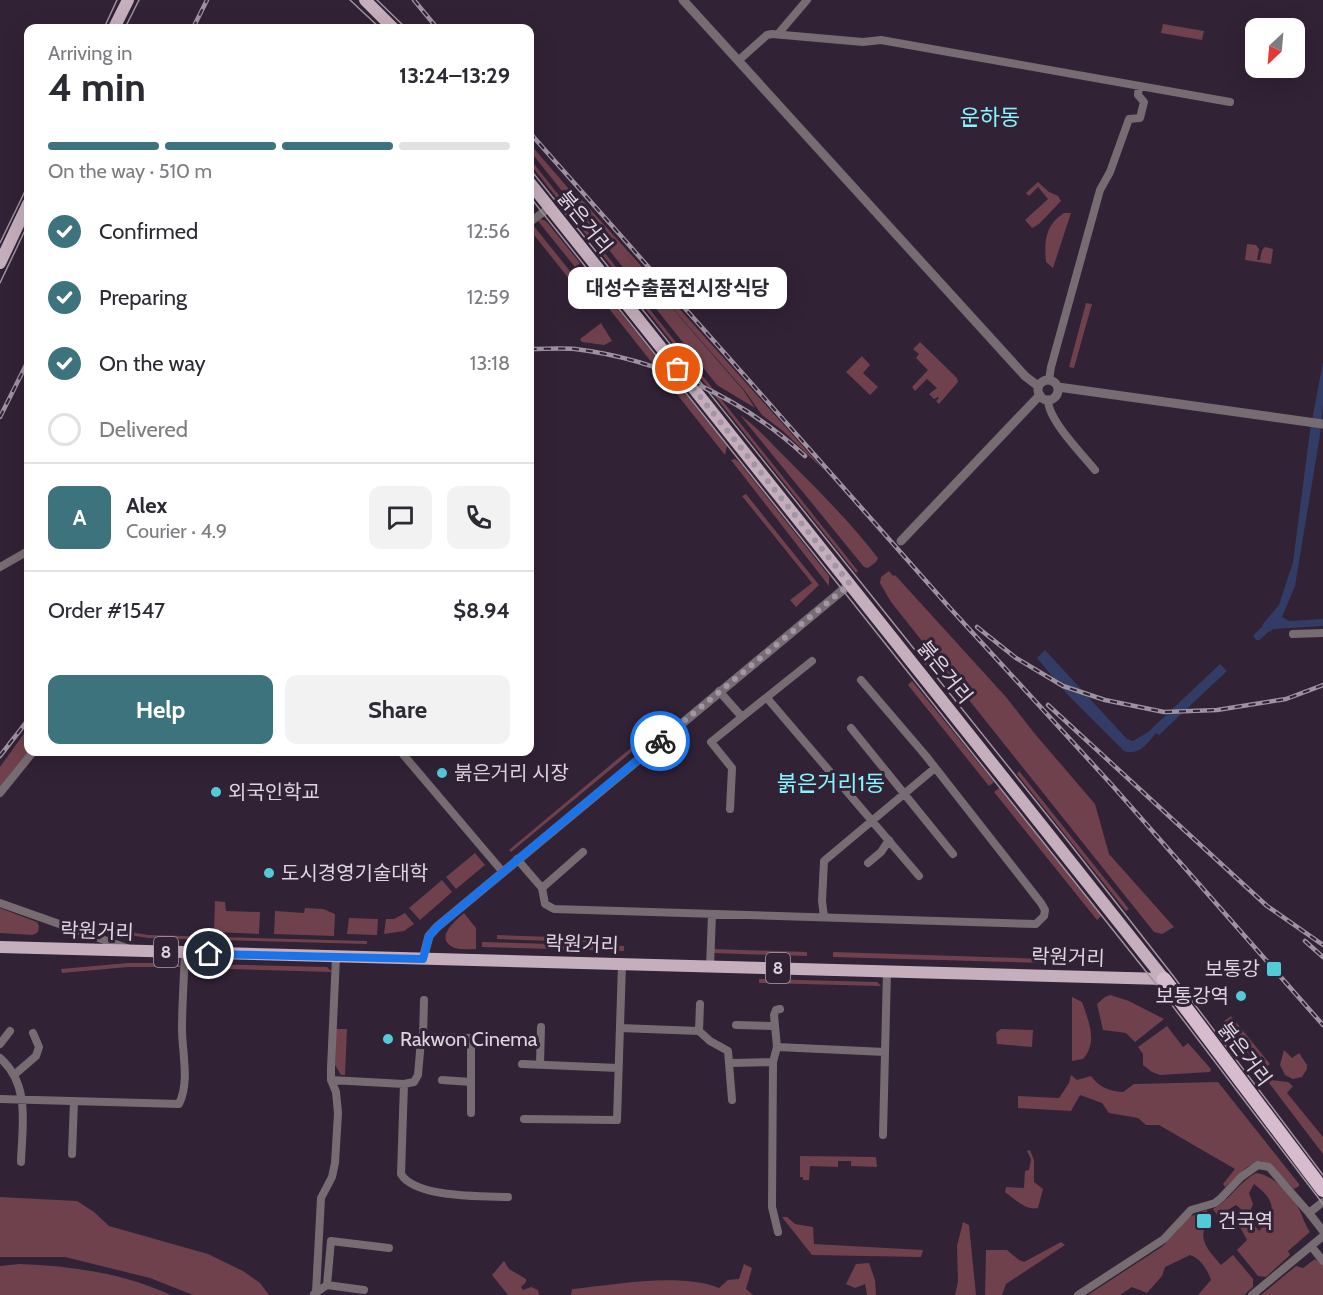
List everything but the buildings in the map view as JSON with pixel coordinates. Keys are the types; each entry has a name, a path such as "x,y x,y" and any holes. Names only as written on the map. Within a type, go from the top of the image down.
{"highway":[{"name":"붉은거리","path":"1164,979 1323,1190"}],"main road":[{"path":"116,24 128,0"},
{"path":"365,0 389,24"},
{"name":"붉은거리","path":"534,188 1164,979"},
{"path":"0,263 4,243 24,210"},
{"name":"락원거리","path":"0,947 1164,979"}],"street":[{"path":"683,0 1042,394 1054,418 1095,470"},
{"path":"778,34 807,0"},
{"path":"739,60 767,36 778,34 863,42 880,40 1230,102"},
{"path":"1049,380 1100,190 1110,172 1130,119 1140,118 1144,102 1138,95 1139,86"},
{"path":"534,219 549,208"},
{"path":"901,541 1042,394 1042,381 1049,380 1058,387 1323,424"},
{"path":"1042,394 1056,396 1058,387"},
{"path":"0,567 24,553"},
{"path":"423,959 429,936 502,871 850,584"},
{"path":"1293,634 1323,633"},
{"path":"730,809 732,768 711,742 812,662"},
{"path":"517,859 542,888 545,904 554,909 1036,924 1041,921 1045,910 1041,903 935,768 861,680"},
{"path":"719,691 742,717"},
{"path":"766,698 919,876"},
{"path":"851,728 953,854"},
{"path":"0,793 30,756"},
{"path":"404,756 502,871"},
{"path":"824,917 822,901 824,861 935,768"},
{"path":"868,863 881,852 889,840"},
{"path":"542,888 583,852"},
{"path":"0,903 137,951"},
{"path":"710,967 712,914"},
{"path":"0,1099 179,1104 182,1097 184,1074 182,1028 185,953"},
{"path":"314,1293 321,1198 332,1177 335,1163 338,1113 336,1092 331,1080 336,957"},
{"path":"525,1119 617,1120 622,964"},
{"path":"883,1135 887,971"},
{"path":"331,1080 404,1084 414,1082 418,1075 423,1037 424,1000"},
{"path":"699,1031 700,1004"},
{"path":"778,1232 772,1207 773,1062 777,1047 774,1016 776,1010 780,1009"},
{"path":"736,1025 775,1026"},
{"path":"540,1065 541,1027"},
{"path":"620,1028 699,1031 710,1041 728,1051 731,1063 732,1100"},
{"path":"0,1044 10,1031"},
{"path":"14,1075 36,1056 39,1047 33,1033"},
{"path":"423,1037 471,1038 471,1113"},
{"path":"777,1047 885,1052"},
{"path":"0,1058 14,1075 23,1100 21,1162"},
{"path":"731,1063 773,1062"},
{"path":"522,1064 618,1068"},
{"path":"441,1080 471,1082"},
{"path":"404,1084 401,1174 405,1180 434,1193 508,1197"},
{"path":"72,1154 74,1101"},
{"path":"1078,1295 1164,1239 1191,1210 1215,1203 1258,1164 1269,1167 1323,1231"},
{"path":"1309,1214 1323,1202"},
{"path":"1252,1295 1323,1236"},
{"path":"327,1284 331,1241 389,1248"},
{"path":"1311,1246 1323,1262"},
{"path":"314,1293 327,1284 364,1290"}],"shaded area":[{"path":"1163,24 1204,31 1202,40 1161,33"},
{"path":"534,149 744,391 755,408 717,385 534,156"},
{"path":"534,164 858,571 856,573 534,169"},
{"path":"1038,182 1049,192 1058,196 1061,201 1039,224 1032,228 1025,220 1048,199 1038,187 1029,196 1026,193"},
{"path":"582,200 825,471 783,431 762,415 745,391 580,202"},
{"path":"1064,213 1071,213 1053,268 1046,262 1047,234 1053,223"},
{"path":"541,219 546,221 580,263 575,267 538,221"},
{"path":"534,226 594,301 590,305 534,235"},
{"path":"1247,244 1256,245 1259,249 1257,260 1260,260 1265,247 1273,249 1271,264 1245,260"},
{"path":"608,297 727,446 725,455 603,301"},
{"path":"1086,303 1092,304 1074,368 1069,367"},
{"path":"601,323 612,341 604,345 582,342 580,339"},
{"path":"920,342 957,378 958,382 939,404 936,401 938,397 934,399 929,394 937,388 927,379 915,391 912,387 928,370 916,358 919,354 913,349"},
{"path":"862,356 870,365 863,373 878,387 870,395 846,372"},
{"path":"740,415 759,430 834,507 878,558 876,562 868,568 864,567"},
{"path":"735,459 829,576 829,586 731,460"},
{"path":"746,494 819,585 796,607 790,600 812,583 742,496"},
{"path":"889,571 1006,697 1095,804 1109,854 1174,927 1162,934 1154,932 891,602 880,583 881,577"},
{"path":"912,681 994,782 989,786 908,685"},
{"path":"650,732 652,735 511,852 509,850"},
{"path":"24,734 24,756 27,756 0,789 0,767"},
{"path":"1019,771 1129,909 1126,911 1017,774"},
{"path":"999,788 1101,916 1097,920 994,792"},
{"path":"475,853 485,865 456,889 446,877"},
{"path":"442,880 452,892 420,920 409,908"},
{"path":"215,901 225,902 226,911 260,912 259,934 214,932"},
{"path":"0,908 37,922 38,932 33,935 0,933"},
{"path":"305,908 323,909 335,914 334,936 274,934 275,911 304,913"},
{"path":"405,913 414,924 404,931 384,934 386,919 394,919"},
{"path":"464,913 476,928 476,949 455,948 446,940 448,930"},
{"path":"349,918 378,919 377,935 347,934"},
{"path":"106,928 148,935 367,941 367,944 148,938 105,931"},
{"path":"497,935 614,939 614,943 497,939"},
{"path":"482,942 624,946 624,951 482,947"},
{"path":"713,949 807,952 807,956 713,953"},
{"path":"833,952 1045,959 1045,963 833,957"},
{"path":"128,963 177,963 181,967 128,967 62,973 61,969"},
{"path":"196,964 327,967 332,972 191,968"},
{"path":"759,979 877,982 881,986 759,983"},
{"path":"1110,995 1129,1001 1164,1019 1135,1042 1126,1033 1103,1030 1097,1004"},
{"path":"1072,997 1082,1002 1091,1039 1088,1052 1083,1059 1072,1061"},
{"path":"1231,1016 1270,1064 1262,1071 1223,1022"},
{"path":"1167,1026 1183,1047 1188,1043 1211,1069 1210,1072 1160,1075 1143,1065 1143,1054 1138,1047"},
{"path":"336,1029 347,1029 345,1075 341,1075 335,1065"},
{"path":"1001,1029 1033,1030 1032,1047 997,1044 996,1033"},
{"path":"1284,1050 1292,1058 1299,1053 1307,1065 1302,1077 1293,1079 1285,1075 1280,1065"},
{"path":"1071,1075 1077,1080 1091,1076 1105,1088 1123,1092 1134,1084 1218,1082 1299,1186 1294,1189 1269,1164 1260,1161 1247,1167 1225,1187 1223,1184 1235,1169 1159,1125 1146,1125 1138,1118 1109,1113 1102,1103 1080,1095 1071,1111 1018,1108 1018,1096 1059,1098 1069,1083"},
{"path":"1271,1080 1288,1082 1293,1086 1287,1093 1323,1137 1323,1154 1269,1083"},
{"path":"1030,1150 1034,1160 1034,1182 1043,1189 1038,1208 1029,1208 1020,1204 1005,1192 1006,1187 1024,1188 1025,1171 1029,1170 1031,1159 1027,1151"},
{"path":"800,1156 876,1157 877,1167 851,1166 851,1161 838,1161 838,1167 810,1166 809,1180 803,1180 803,1177 800,1177"},
{"path":"1256,1173 1280,1184 1297,1205 1310,1232 1288,1251 1290,1255 1266,1277 1258,1276 1237,1250 1247,1240 1239,1225 1249,1219 1259,1231 1269,1217 1272,1206 1266,1195 1254,1184 1249,1193 1253,1204 1250,1212 1243,1211 1236,1205 1218,1216 1213,1209"},
{"path":"0,1197 77,1201 109,1226 208,1254 243,1271 260,1283 269,1295 193,1295 150,1278 65,1257 0,1257"},
{"path":"1207,1210 1203,1235 1206,1245 1221,1265 1233,1255 1253,1279 1253,1287 1244,1295 1198,1295 1211,1280 1203,1265 1190,1255 1165,1267 1162,1276 1147,1293 1132,1287 1120,1295 1088,1295 1163,1246 1178,1230 1184,1219"},
{"path":"782,1217 787,1217 795,1224 813,1227 814,1244 923,1250 921,1257 812,1255"},
{"path":"963,1222 969,1225 976,1295 955,1295 958,1282 957,1246"},
{"path":"1061,1242 1065,1245 1006,1284 1002,1295 985,1295 986,1250 1007,1250 1024,1262"},
{"path":"1315,1259 1323,1265 1323,1295 1261,1295 1296,1266 1303,1268"},
{"path":"504,1261 509,1269 526,1279 521,1287 523,1290 531,1287 538,1290 539,1295 508,1295 492,1275"},
{"path":"869,1263 875,1280 876,1295 867,1295 865,1284 855,1288 846,1284 856,1264"},
{"path":"20,1264 97,1272 134,1281 171,1295 0,1295 0,1266"},
{"path":"744,1264 752,1268 746,1289 753,1295 571,1295 572,1289 666,1280 703,1283 719,1288 728,1280 739,1279"}],"water":[{"path":"1323,362 1323,407 1320,435 1295,586 1282,617 1289,621 1323,619 1323,626 1273,629 1270,632 1262,625 1279,605 1293,562 1310,431"},
{"path":"1045,650 1127,739 1133,741 1148,732 1220,664 1227,671 1159,735 1156,733 1142,748 1129,752 1124,751 1068,695 1037,658"}],"waterway":[{"path":"1258,636 1272,623"}],"tram line":[{"path":"106,24 117,0"},
{"path":"127,24 139,0"},
{"path":"350,0 376,24"},
{"path":"377,0 402,24"},
{"path":"534,174 1067,840 1171,973 1323,1175"},
{"path":"0,243 24,193"},
{"path":"534,202 1152,979 1323,1204"},
{"path":"0,283 24,232"}],"railway":[{"path":"195,24 207,0"},
{"path":"414,0 434,24"},
{"path":"534,138 1323,1025"},
{"path":"534,349 575,349 606,354 669,372 728,400 781,435 805,456"},
{"path":"0,417 24,369"},
{"path":"977,627 1016,658 1063,686 1105,700 1164,712 1217,710 1286,699 1323,685"},
{"path":"1048,705 1267,906 1323,945"},
{"path":"0,756 24,725"},
{"path":"1305,941 1323,957"}],"way so far":[{"path":"660,741 850,584 678,369"}],"place":[{"name":"대성수출품전시장식당","path":"678,369"},
{"name":"붉은거리 시장","path":"442,773"},
{"name":"외국인학교","path":"216,792"},
{"name":"도시경영기술대학","path":"269,873"},
{"name":"보통강","path":"1274,969"},
{"name":"보통강역","path":"1241,996"},
{"name":"Rakwon Cinema","path":"388,1039"},
{"name":"건국역","path":"1204,1221"}],"district":[{"name":"운하동","path":"990,117"},
{"name":"붉은거리1동","path":"831,783"}],"route":[{"path":"209,954 423,959 429,936 437,927 660,741"}]}
